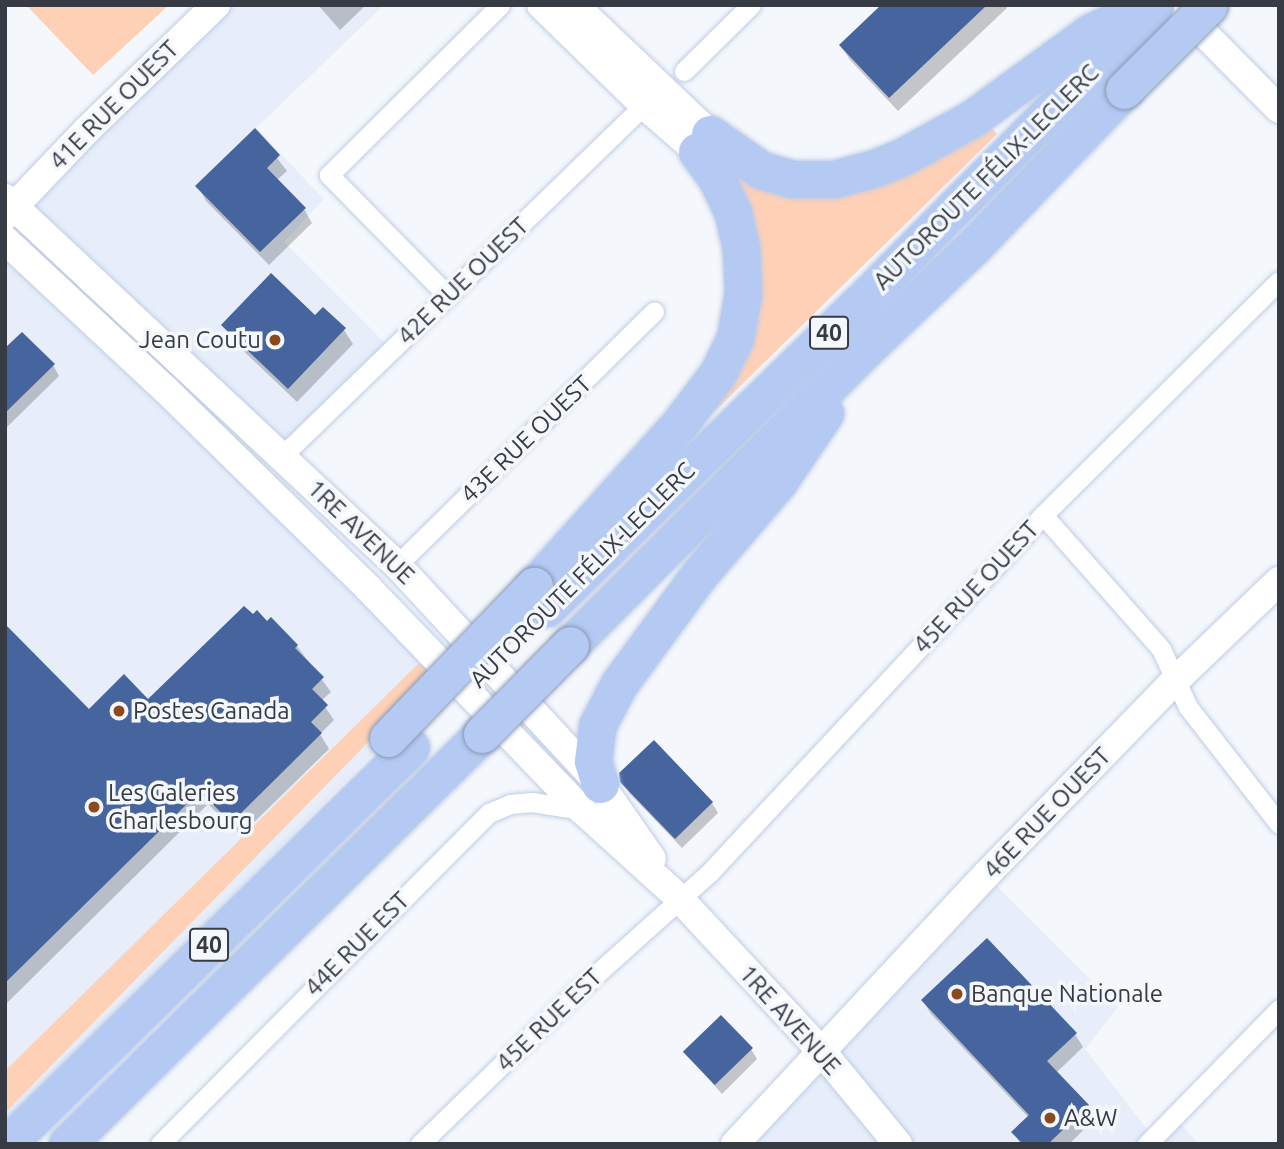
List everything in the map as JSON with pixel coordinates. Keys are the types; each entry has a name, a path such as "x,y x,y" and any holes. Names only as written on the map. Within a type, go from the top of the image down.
{"highway":[{"path":"704,142 761,170 793,179 834,179 876,168 904,156 973,118 1099,44 1149,5"},
{"name":"AUTOROUTE FÉLIX-LECLERC","path":"10,1141 541,597 1099,44 1156,5"},
{"name":"AUTOROUTE FÉLIX-LECLERC","path":"67,1144 437,780 871,344 973,247 1209,5"},
{"path":"541,597 718,373 735,338 743,293 741,248 733,213 704,142"},
{"path":"591,797 597,726 619,684 698,576 779,481 871,344"},
{"path":"105,1144 181,1031"}],"street":[{"name":"41E RUE OUEST","path":"8,207 216,5"},
{"path":"448,296 329,175 500,5"},
{"path":"541,5 644,106 704,142"},
{"path":"575,5 704,142"},
{"path":"684,71 751,5"},
{"path":"1176,5 1279,109"},
{"name":"42E RUE OUEST","path":"282,456 644,106"},
{"name":"1RE AVENUE","path":"8,207 282,456 397,565 591,797 823,1053 898,1144"},
{"name":"1RE AVENUE","path":"5,240 146,371 368,588 591,797"},
{"name":"45E RUE OUEST","path":"680,898 710,872 1043,515 1279,281"},
{"name":"43E RUE OUEST","path":"397,565 654,312"},
{"path":"1043,515 1161,649 1174,682 1188,707 1279,824"},
{"name":"46E RUE OUEST","path":"735,1144 823,1053 986,875 1174,682 1279,581"},
{"name":"44E RUE EST","path":"160,1144 489,813 510,804 591,797"},
{"name":"45E RUE EST","path":"420,1144 572,996 680,898"},
{"path":"1147,1144 1279,1009"}],"shaded area":[{"path":"26,5 169,5 93,75"},
{"path":"217,5 384,5 256,128 324,199 284,242 392,350 282,456 14,206"},
{"path":"987,123 997,134 716,410 708,403 735,361 719,164 756,181"},
{"path":"5,240 446,666 388,738 69,1060 5,1144"},
{"path":"423,663 433,676 5,1113 5,1071 418,664"},
{"path":"986,875 1118,1007 1085,1049 1153,1137 1174,1116 1199,1144 735,1144"}],"building":[{"path":"881,5 987,5 889,98 839,45"},
{"path":"255,128 280,155 267,168 306,208 260,252 195,186"},
{"path":"271,273 315,315 323,307 346,328 288,389 221,325"},
{"path":"22,332 55,364 5,413 5,348"},
{"name":"Les Galeries Charlesbourg","path":"244,606 253,614 257,610 267,621 271,617 298,645 295,648 324,677 312,689 328,705 311,722 322,733 231,823 200,791 5,983 5,624 89,709 124,674 148,699"},
{"path":"654,740 713,802 675,839 620,782 619,773"},
{"path":"987,938 1077,1033 1047,1061 1089,1105 1048,1144 1023,1144 1011,1132 1029,1115 921,1000"},
{"path":"721,1015 753,1048 715,1085 683,1052"}],"place":[{"name":"Jean Coutu","path":"275,340"},
{"name":"Postes Canada","path":"119,711"},
{"name":"Les Galeries Charlesbourg","path":"94,807"},
{"name":"Banque Nationale","path":"957,994"},
{"name":"A&W","path":"1050,1118"}]}
